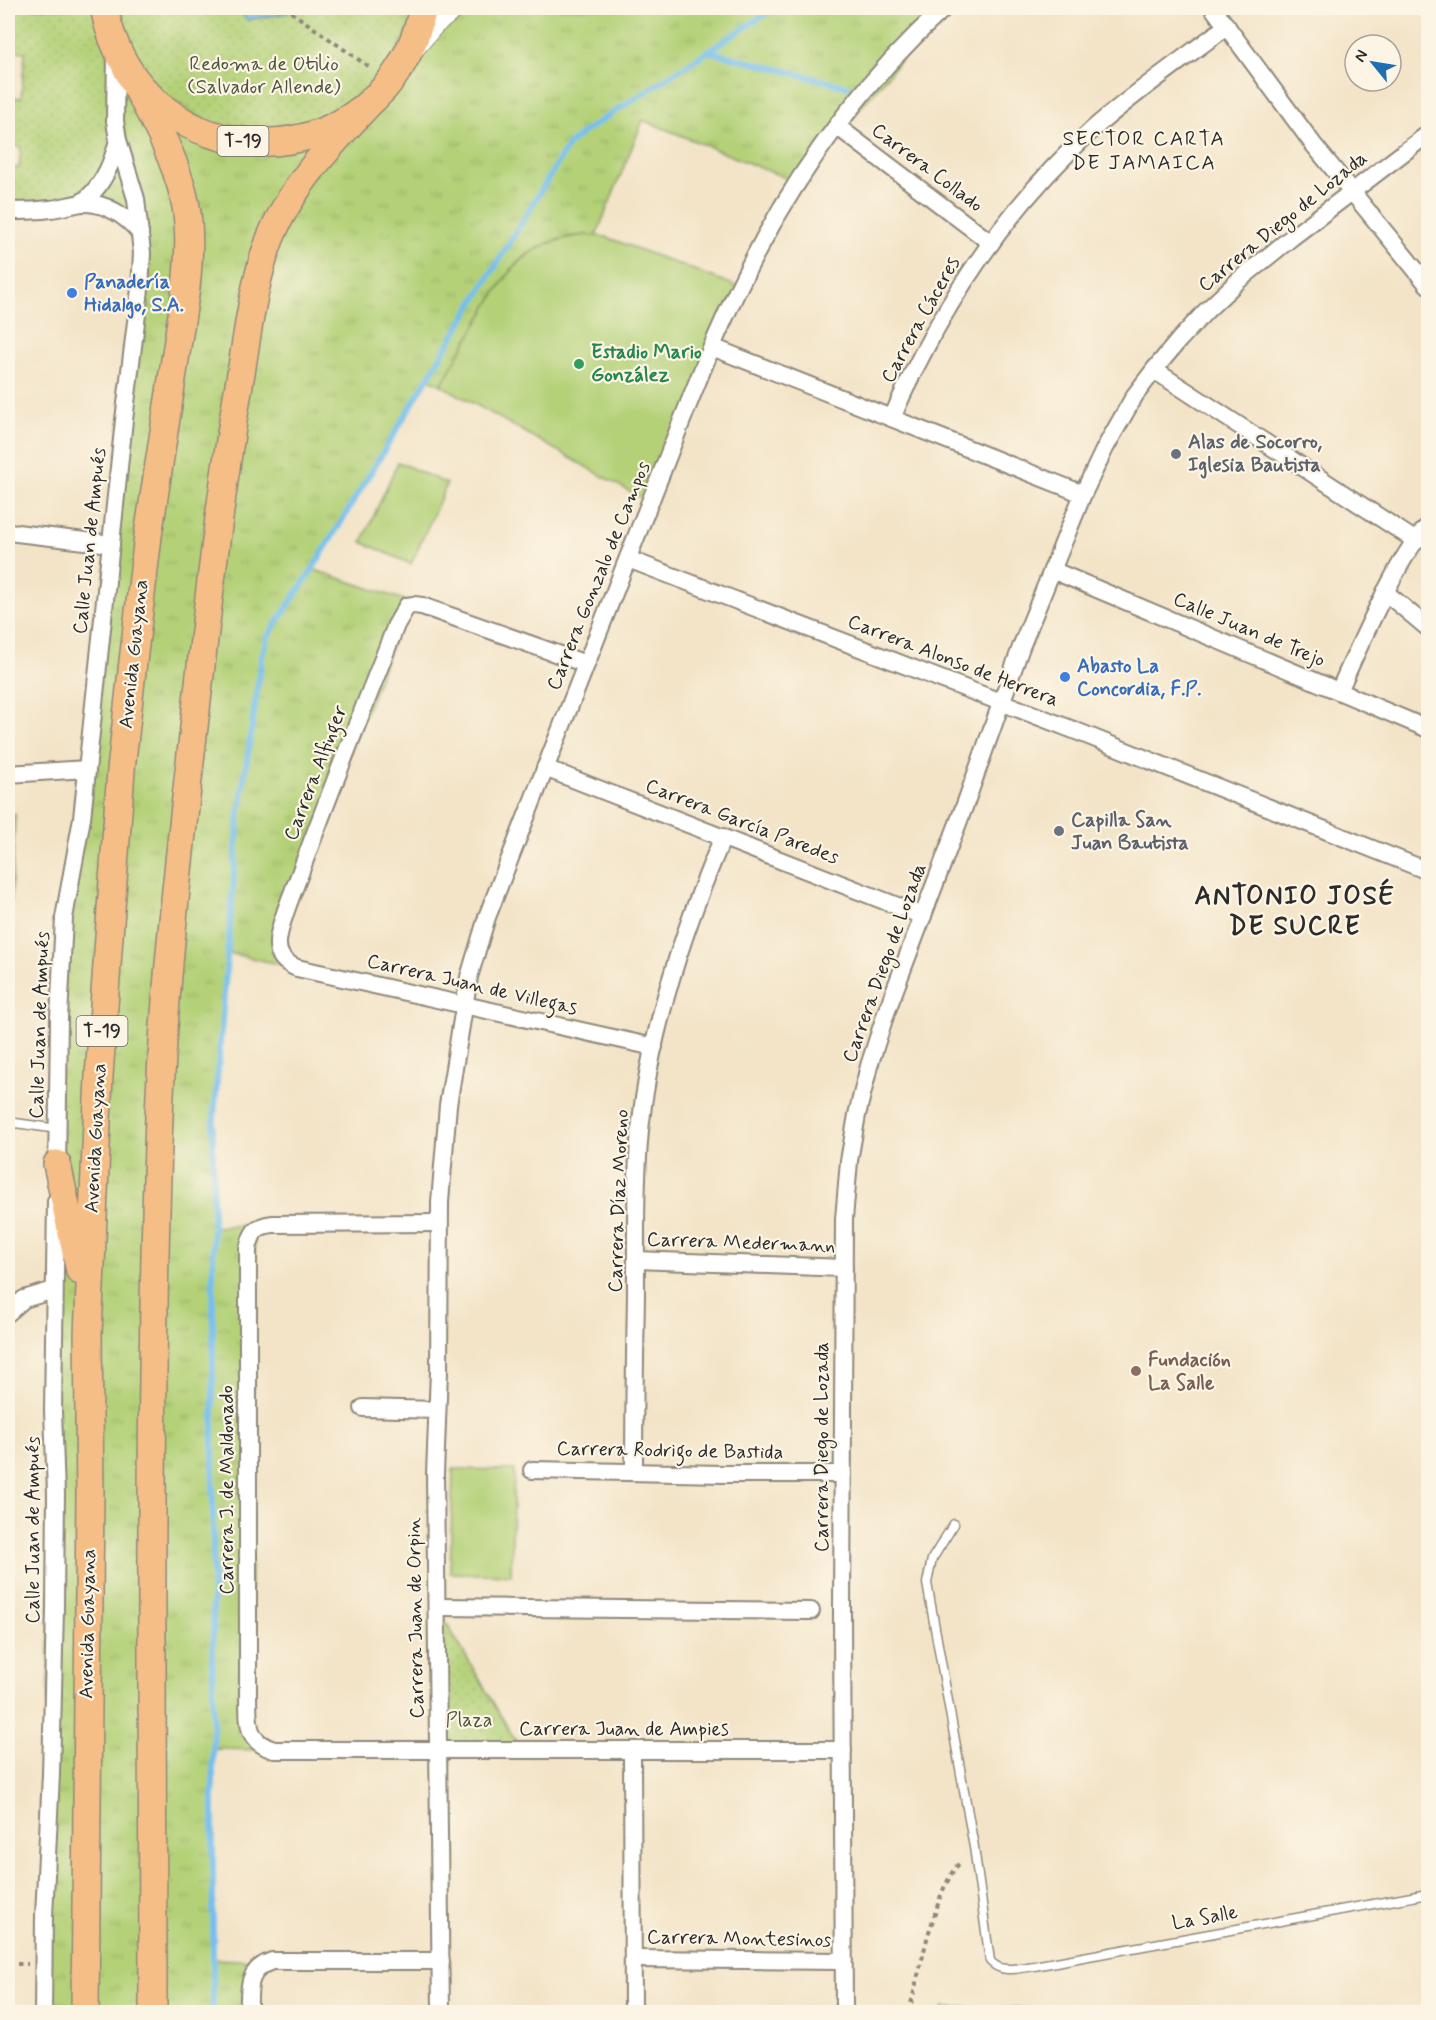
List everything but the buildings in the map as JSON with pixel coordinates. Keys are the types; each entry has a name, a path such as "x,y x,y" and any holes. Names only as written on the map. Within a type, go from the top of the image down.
{"highway":[{"name":"T-19","path":"104,8 108,26 121,57 147,93 190,126 232,140 276,142 309,136 340,123 358,112 390,80"},
{"name":"T-19","path":"153,2013 153,1440 160,1113 166,1008 181,846 213,552 248,331 264,255 279,220 299,186 327,150 390,80 413,43 423,8"},
{"name":"Avenida Guayana","path":"85,2013 90,1494 88,1314 99,1076 121,770 148,536 189,255 184,199 178,176 167,148 121,57"},
{"name":"T-19","path":"57,1164 88,1314"}],"street":[{"path":"390,80 434,25 455,8"},
{"name":"Carrera Gonzalo de Campos","path":"439,1223 448,1105 464,1004 487,917 712,347 739,287 790,196 865,90 944,8"},
{"path":"1213,8 1313,144 1428,285"},
{"name":"Carrera Cáceres","path":"892,418 926,345 949,304 991,243 1036,188 1094,129 1227,26"},
{"name":"Calle Juan de Ampués","path":"43,2013 44,1916 51,1774 55,1609 54,1290 61,957 64,918 82,818 140,289 142,253 136,199 118,140 115,121 114,97 121,57"},
{"name":"Carrera Collado","path":"838,127 991,243"},
{"name":"Carrera Diego de Lozada","path":"844,2013 844,1219 849,1161 869,1066 886,1013 1021,647 1083,494 1116,426 1154,370 1188,329 1239,280 1428,134"},
{"path":"81,203 99,186 107,173 114,158 118,140"},
{"path":"8,211 50,209 81,203 100,205 119,214 140,233"},
{"path":"712,347 1083,494"},
{"path":"1154,370 1416,541"},
{"path":"1340,691 1385,592 1416,541 1428,526"},
{"path":"8,532 111,544"},
{"name":"Carrera Alonso de Herrera","path":"628,559 1001,702 1428,871"},
{"name":"Calle Juan de Trejo","path":"1052,570 1428,729"},
{"path":"1385,592 1428,628"},
{"name":"Carrera Alfinger","path":"283,958 278,945 287,910 401,613 407,606 422,606 586,664"},
{"name":"Carrera García Paredes","path":"545,768 923,916"},
{"path":"8,774 87,769"},
{"name":"Carrera Díaz Moreno","path":"634,1472 636,1203 640,1129 646,1084 673,972 686,930 723,837"},
{"name":"Carrera Juan de Villegas","path":"283,958 289,965 297,968 654,1047"},
{"name":"Carrera J. de Maldonado","path":"262,1745 251,1734 248,1695 248,1249 255,1231 262,1226 273,1224 439,1223"},
{"name":"Carrera Juan de Orpin","path":"439,1223 435,1474 441,2013"},
{"name":"Carrera Medermann","path":"636,1260 844,1268"},
{"path":"8,1313 24,1299 54,1290"},
{"path":"363,1408 437,1410"},
{"name":"Carrera Rodrigo de Bastida","path":"532,1470 843,1474"},
{"path":"437,1608 811,1611"},
{"name":"Carrera Juan de Ampies","path":"262,1745 274,1750 843,1750"},
{"path":"632,1750 633,2013"},
{"name":"Carrera Montesinos","path":"633,1959 843,1961"},
{"path":"249,2013 251,1978 261,1965 272,1961 441,1961"}],"lane":[{"path":"8,1122 58,1129"},
{"path":"954,1524 932,1559 927,1583 974,1847"},
{"name":"La Salle","path":"974,1847 990,1961 996,1968 1004,1970 1428,1894"}],"path":[{"path":"291,12 390,80"},
{"path":"909,2013 928,1935 942,1892 954,1869 974,1847"}],"green space":[{"name":"Redoma de Otilio (Salvador Allende)","path":"8,8 423,8 358,112 232,140 126,67 118,140 89,197 8,211 9,168 19,168 21,147 11,146 13,97 21,98 25,52 8,50"},
{"path":"423,8 944,8 798,183 643,120 596,236 572,236 548,243 527,255 510,271 441,385 428,378 312,569 422,606 407,606 279,936 297,968 228,953 213,1129 213,1227 273,1224 255,1231 249,1725 274,1750 212,1749 212,1959 272,1961 261,1965 249,2012 43,2012 59,1018 140,233 91,203 116,47"},
{"name":"Estadio Mario González","path":"587,235 606,237 739,287 650,503 441,385 511,271 534,251 549,243"},
{"path":"398,462 447,484 411,564 362,542"},
{"path":"8,814 15,814 11,902 8,903"},
{"path":"453,1469 514,1470 511,1575 450,1573"},
{"name":"Plaza","path":"437,1607 521,1750 439,1750"},
{"path":"943,2007 1174,2012 943,2012"}],"water":[{"path":"237,8 290,8 288,13 247,20"}],"waterway":[{"path":"213,2012 213,1129 239,815 262,656 268,636 312,570 569,144 585,131 775,8"},
{"path":"707,51 849,87"}],"place":[{"name":"Panadería Hidalgo, S.A.","path":"72,293"},
{"name":"Estadio Mario González","path":"579,364"},
{"name":"Alas de Socorro, Iglesia Bautista","path":"1176,454"},
{"name":"Abasto La Concordia, F.P.","path":"1065,677"},
{"name":"Capilla San Juan Bautista","path":"1059,831"},
{"name":"Fundación La Salle","path":"1136,1371"}],"district":[{"name":"SECTOR CARTA DE JAMAICA","path":"1144,151"},
{"name":"ANTONIO JOSÉ DE SUCRE","path":"1295,912"}]}
